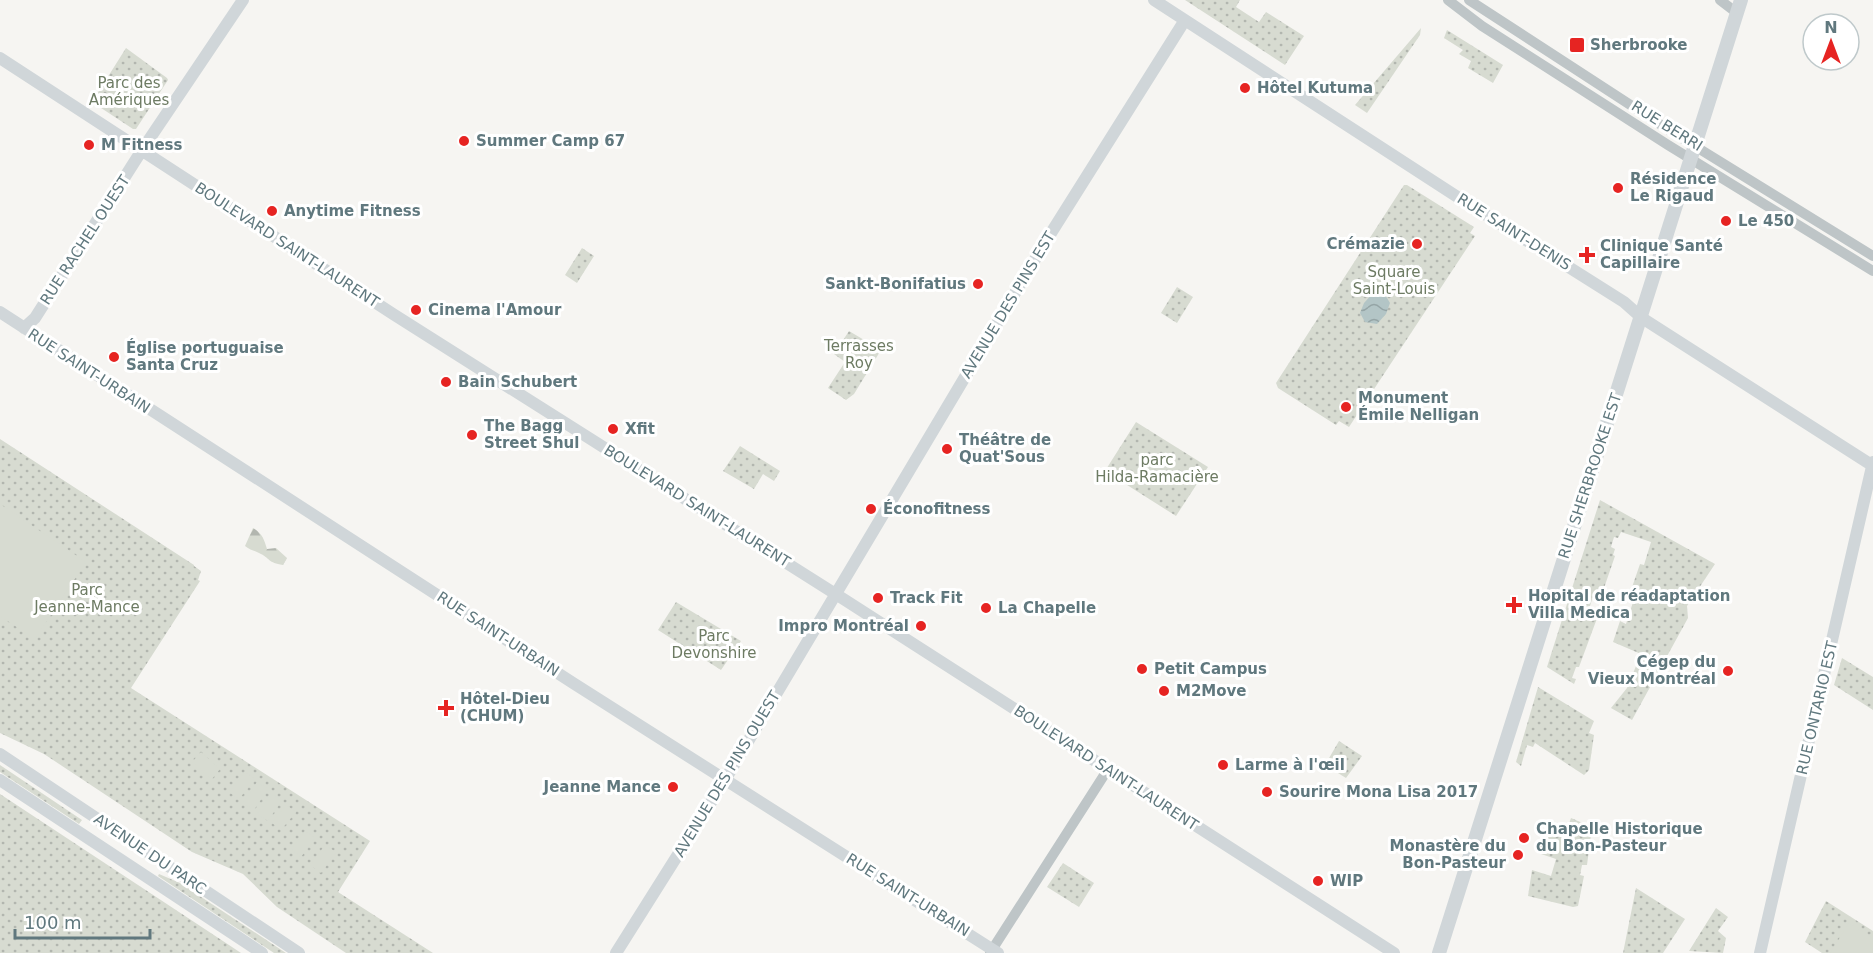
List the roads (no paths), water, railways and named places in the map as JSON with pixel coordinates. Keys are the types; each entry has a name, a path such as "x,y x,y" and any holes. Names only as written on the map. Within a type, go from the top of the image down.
{"main road":[{"name":"RUE RACHEL OUEST","path":"24,328 34,318 142,150 243,0"},
{"name":"RUE SAINT-DENIS","path":"1154,0 1873,465"},
{"name":"RUE SHERBROOKE EST","path":"1439,953 1739,6"},
{"name":"AVENUE DES PINS EST","path":"835,594 1046,241 1185,20"},
{"name":"BOULEVARD SAINT-LAURENT","path":"0,58 393,314 835,594 1394,953"},
{"name":"RUE SAINT-URBAIN","path":"0,312 993,952"},
{"name":"RUE ONTARIO EST","path":"1760,953 1873,465"},
{"name":"AVENUE DES PINS OUEST","path":"616,953 725,780 835,594"},
{"name":"AVENUE DU PARC","path":"0,754 299,953"},
{"name":"AVENUE DU PARC","path":"0,780 262,953"}],"street":[{"name":"RUE BERRI","path":"1448,0 1482,26 1668,145 1873,271"},
{"name":"RUE BERRI","path":"1469,0 1681,138 1873,256"},
{"path":"1720,0 1739,6"},
{"path":"993,952 1108,769"}],"water":[{"path":"1374,292 1384,293 1390,303 1386,314 1377,324 1365,322 1360,313 1364,303"}],"place":[{"name":"Sherbrooke","path":"1577,45"},
{"name":"Hôtel Kutuma","path":"1245,88"},
{"name":"Summer Camp 67","path":"464,141"},
{"name":"M Fitness","path":"89,145"},
{"name":"Résidence Le Rigaud","path":"1618,188"},
{"name":"Anytime Fitness","path":"272,211"},
{"name":"Le 450","path":"1726,221"},
{"name":"Crémazie","path":"1417,244"},
{"name":"Clinique Santé Capillaire","path":"1587,255"},
{"name":"Sankt-Bonifatius","path":"978,284"},
{"name":"Cinema l'Amour","path":"416,310"},
{"name":"Église portuguaise Santa Cruz","path":"114,357"},
{"name":"Bain Schubert","path":"446,382"},
{"name":"Monument Émile Nelligan","path":"1346,407"},
{"name":"Xfit","path":"613,429"},
{"name":"The Bagg Street Shul","path":"472,435"},
{"name":"Théâtre de Quat'Sous","path":"947,449"},
{"name":"Éconofitness","path":"871,509"},
{"name":"Track Fit","path":"878,598"},
{"name":"Hopital de réadaptation Villa Medica","path":"1514,605"},
{"name":"La Chapelle","path":"986,608"},
{"name":"Impro Montréal","path":"921,626"},
{"name":"Petit Campus","path":"1142,669"},
{"name":"Cégep du Vieux Montréal","path":"1728,671"},
{"name":"M2Move","path":"1164,691"},
{"name":"Hôtel-Dieu (CHUM)","path":"446,708"},
{"name":"Larme à l'œil","path":"1223,765"},
{"name":"Jeanne Mance","path":"673,787"},
{"name":"Sourire Mona Lisa 2017","path":"1267,792"},
{"name":"Chapelle Historique du Bon-Pasteur","path":"1524,838"},
{"name":"Monastère du Bon-Pasteur","path":"1518,855"},
{"name":"WIP","path":"1318,881"}],"park label":[{"name":"Parc des Amériques","path":"129,92"},
{"name":"Square Saint-Louis","path":"1394,280"},
{"name":"Terrasses Roy","path":"859,354"},
{"name":"parc Hilda-Ramacière","path":"1157,468"},
{"name":"Parc Jeanne-Mance","path":"87,598"},
{"name":"Parc Devonshire","path":"714,644"}]}
